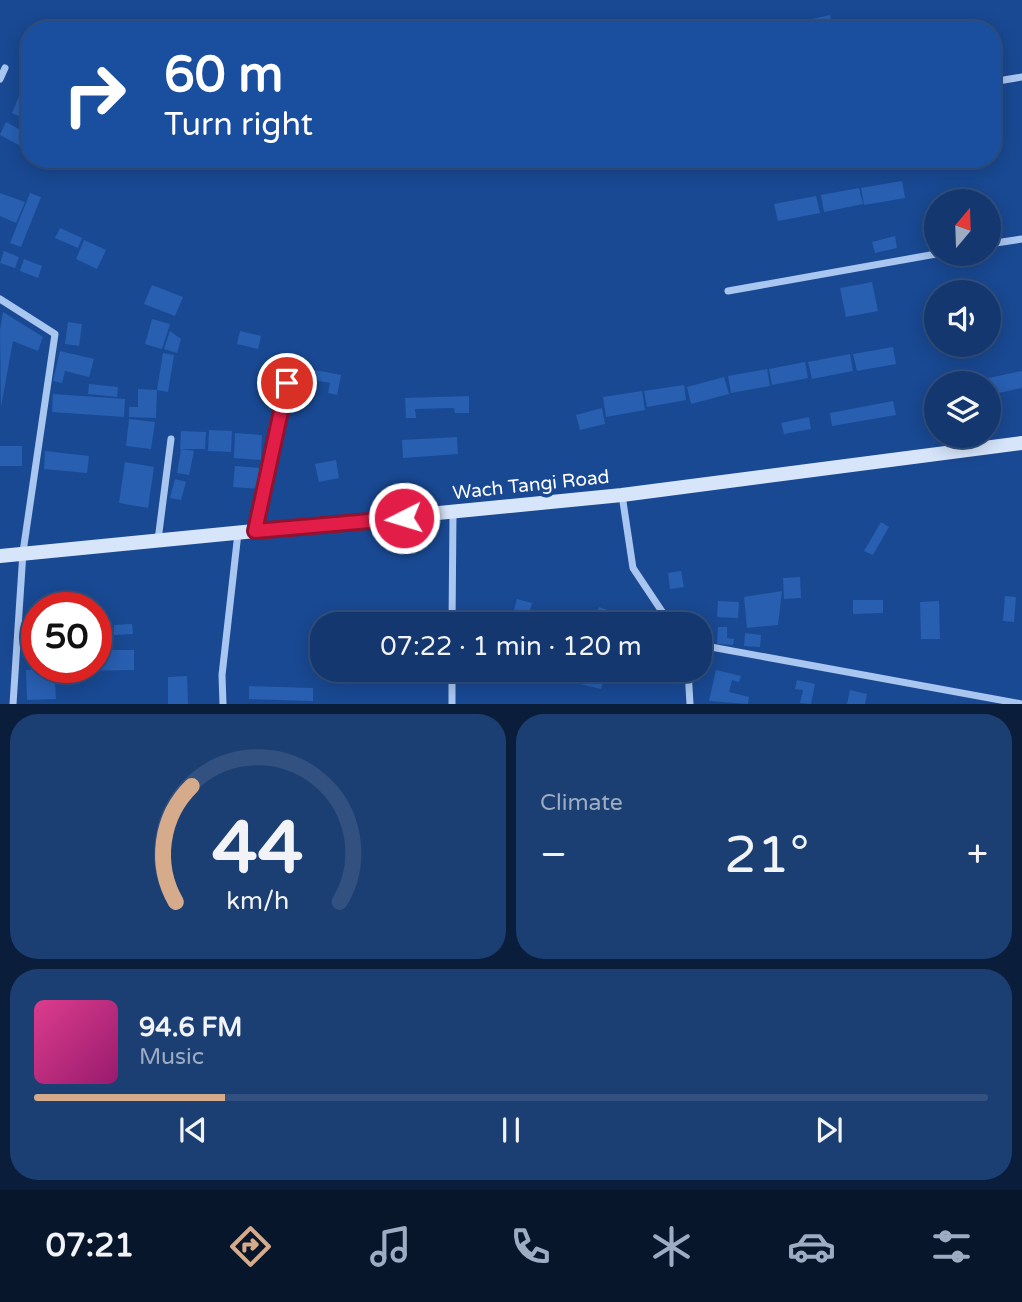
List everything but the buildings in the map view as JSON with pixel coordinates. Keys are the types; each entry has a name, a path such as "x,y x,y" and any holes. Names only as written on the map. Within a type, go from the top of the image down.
{"main road":[{"name":"Wach Tangi Road","path":"0,556 621,495 1022,443"}],"street":[{"path":"0,79 5,68"},
{"path":"1001,80 1022,77"},
{"path":"1001,242 1022,239"},
{"path":"728,291 924,256"},
{"path":"0,299 55,334 23,552 13,704"},
{"path":"255,531 287,383"},
{"path":"158,540 171,439"},
{"path":"621,495 632,568 662,612"},
{"path":"452,612 453,513"},
{"path":"223,704 222,675 238,533"},
{"path":"712,647 1021,704"},
{"path":"452,682 452,704"},
{"path":"689,682 690,704"}],"route":[{"path":"287,383 255,531 404,518"}]}
